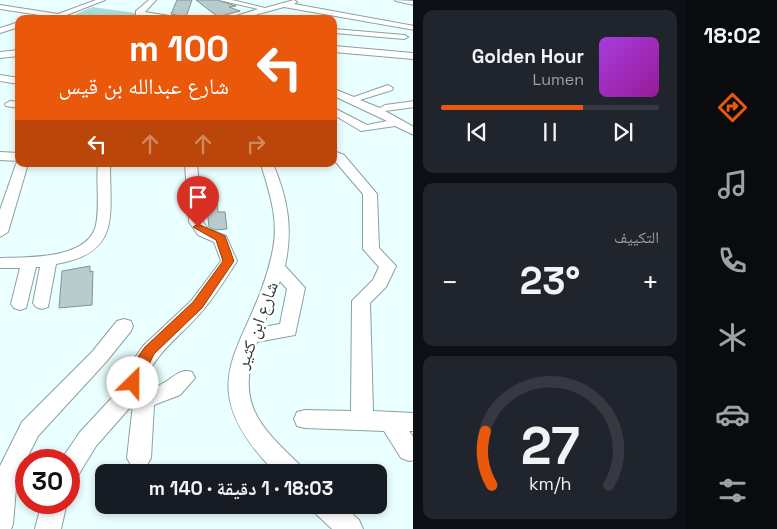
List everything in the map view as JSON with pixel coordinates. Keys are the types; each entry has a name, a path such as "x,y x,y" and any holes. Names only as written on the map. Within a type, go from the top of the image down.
{"street":[{"path":"62,15 102,0"},
{"path":"153,0 139,13 154,15"},
{"path":"222,0 262,8"},
{"path":"236,15 302,0"},
{"path":"400,0 413,2"},
{"path":"244,15 287,2 413,28"},
{"path":"21,10 39,4"},
{"path":"0,6 47,15"},
{"path":"388,23 405,19"},
{"path":"388,23 413,44"},
{"path":"0,31 15,25"},
{"path":"337,31 404,37"},
{"path":"337,49 413,56"},
{"path":"0,56 15,56"},
{"path":"0,78 15,80"},
{"path":"337,109 388,88"},
{"path":"337,89 358,99 413,132"},
{"path":"337,93 385,108 413,124"},
{"path":"385,108 413,104"},
{"path":"337,112 365,129 398,122"},
{"path":"0,156 15,156"},
{"path":"337,156 370,194 371,249 388,266 380,283 361,301 362,421"},
{"path":"0,232 21,167"},
{"path":"0,263 49,260 72,255 83,250 101,233 104,167"},
{"path":"139,458 137,371 150,351 197,305 229,261 221,239 203,232 196,222 191,167"},
{"name":"شارع ابن كثير","path":"268,167 278,187 281,204 282,246 278,269 242,354 238,375 241,404 251,426 265,447 283,464"},
{"path":"42,303 49,260"},
{"path":"20,304 29,262"},
{"path":"250,336 288,330 296,288 278,269"},
{"path":"0,524 4,488 13,462 30,429 99,357 124,326"},
{"path":"80,450 87,438 137,396 170,392 185,378"},
{"path":"304,419 413,422"},
{"path":"390,422 409,451"},
{"path":"48,529 52,514"},
{"path":"334,514 350,529"}],"shaded area":[{"path":"92,7 150,15 74,15"}],"building":[{"path":"177,0 192,0 187,15 171,14"},
{"path":"196,0 217,0 236,6 229,7 240,11 225,15 215,15"},
{"path":"206,200 217,200 218,212 225,212 227,229 215,230 209,227"},
{"path":"90,266 90,272 93,271 92,305 59,308 62,271"}],"route":[{"path":"133,383 142,361 150,351 167,332 197,305 227,266 229,258 224,243 221,239 203,232 198,227"}]}
